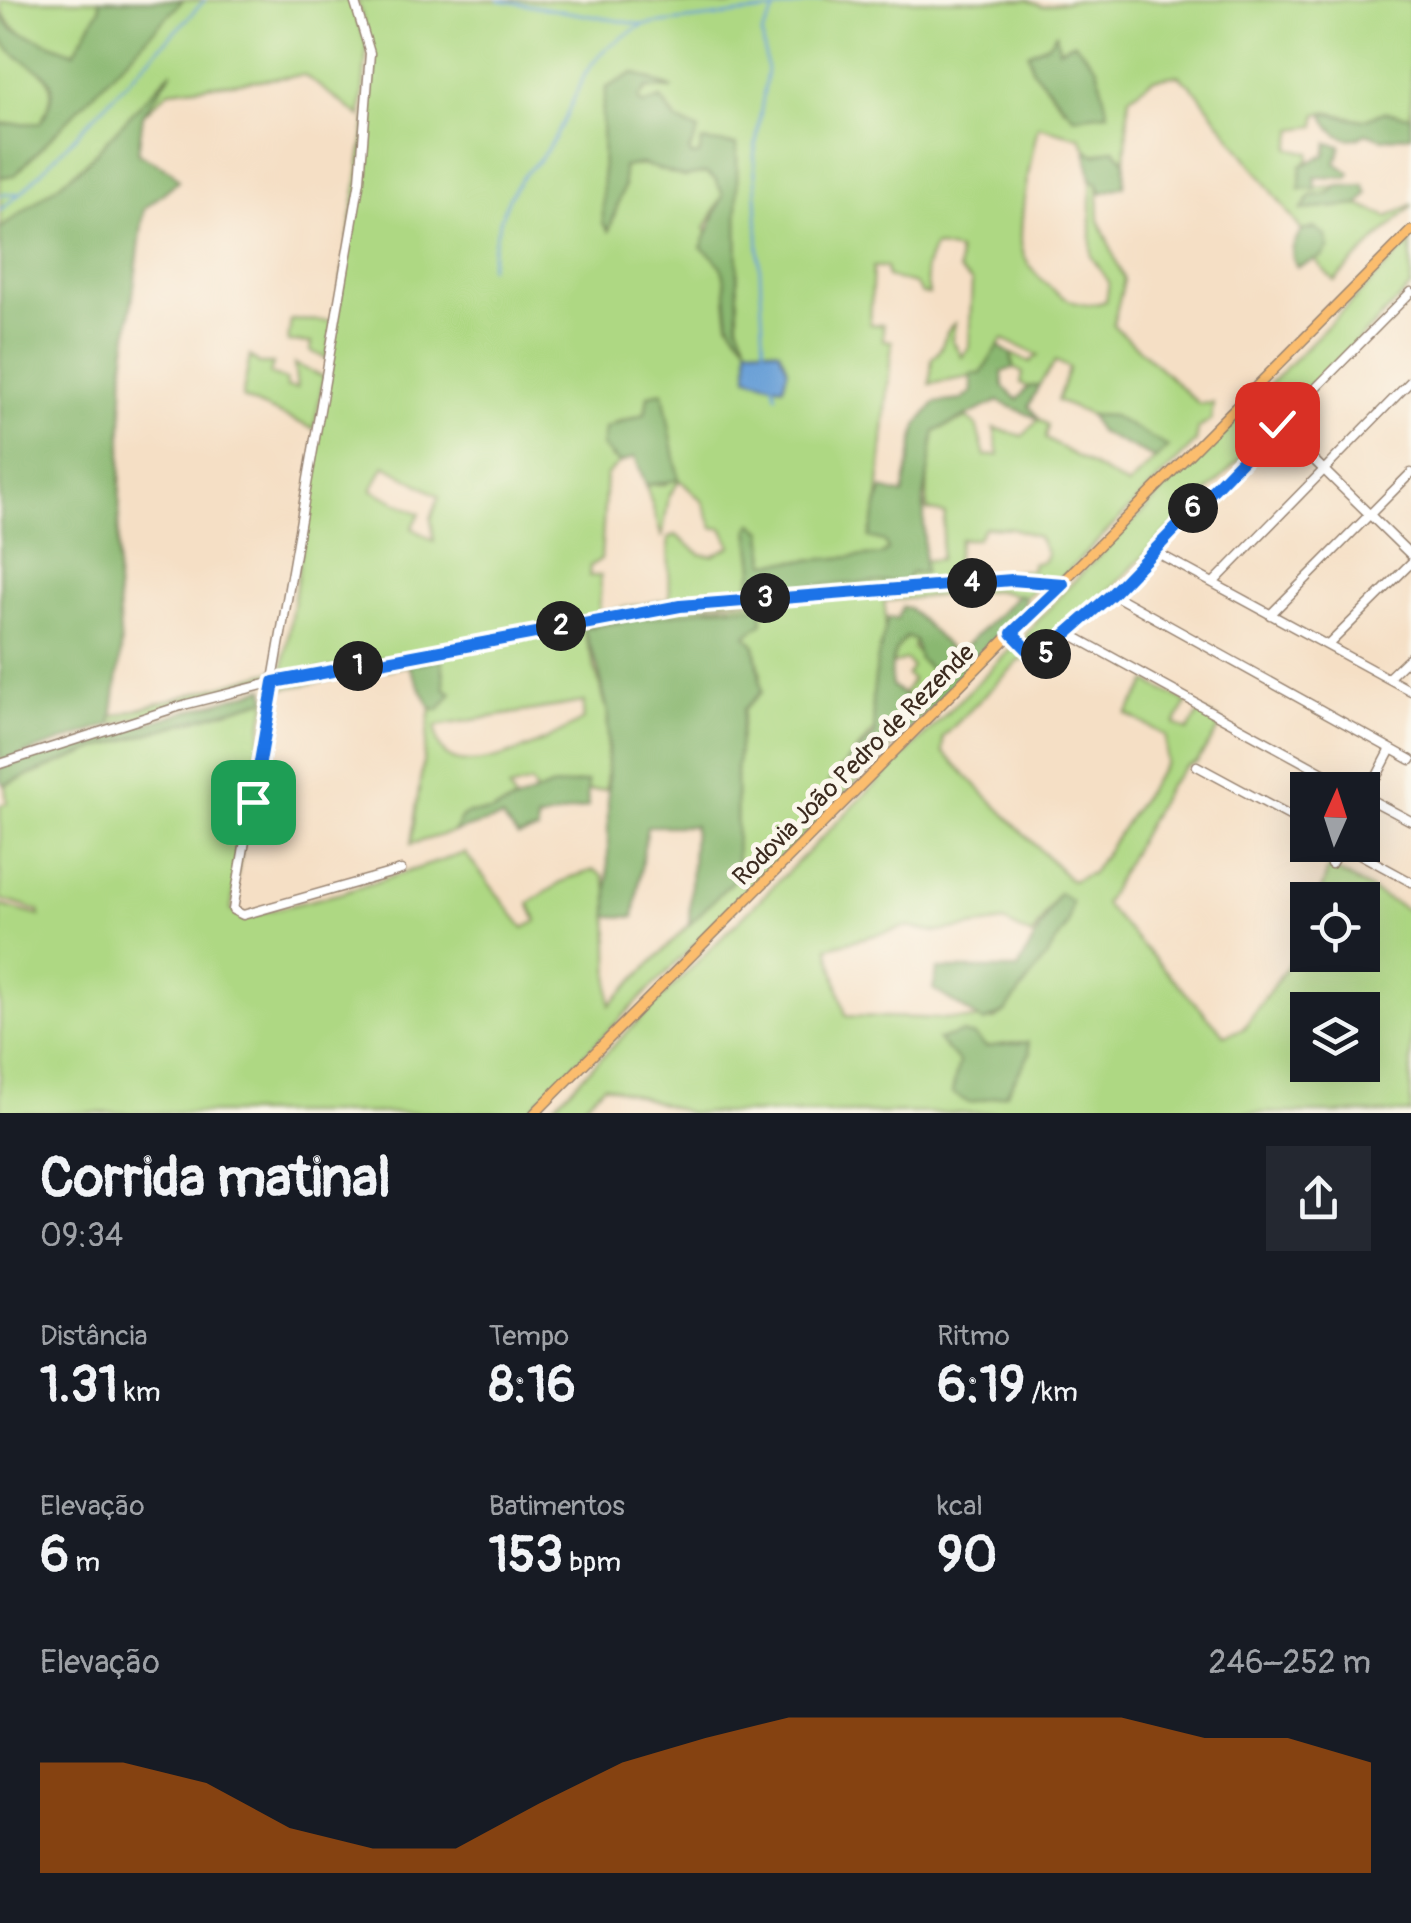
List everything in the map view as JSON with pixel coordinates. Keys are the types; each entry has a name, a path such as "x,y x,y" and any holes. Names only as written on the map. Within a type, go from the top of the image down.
{"main road":[{"name":"Rodovia João Pedro de Rezende","path":"536,1113 1411,231"}],"street":[{"path":"354,0 370,53 360,180 234,912 243,914 401,870"},
{"path":"1012,633 1037,656 1068,633 1112,594 1411,292"},
{"path":"1213,582 1411,381"},
{"path":"1277,424 1411,555"},
{"path":"1270,615 1411,473"},
{"path":"1152,550 1411,691"},
{"path":"1328,645 1411,564"},
{"path":"0,764 187,704 274,682 680,606 1012,580 1063,584"},
{"path":"1112,594 1411,760"},
{"path":"1068,633 1321,772"},
{"path":"1388,678 1411,656"},
{"path":"1379,772 1391,749"},
{"path":"1197,766 1290,816"},
{"path":"1380,807 1411,822"},
{"path":"1374,862 1411,882"}],"green space":[{"path":"0,0 99,0 100,8 75,53 51,47 16,29 2,11"},
{"path":"99,0 183,0 15,175 0,177 0,124 40,123 52,90 40,71 8,48 1,37 0,14 12,29 74,53 100,8"},
{"path":"183,0 350,0 367,45 361,117 304,75 170,90 143,115 167,76 83,166 0,229 0,177 15,175"},
{"path":"357,0 623,0 730,6 747,0 1027,0 1042,6 1073,0 1411,0 1411,116 1384,112 1363,120 1327,112 1317,114 1316,126 1294,129 1290,148 1310,153 1309,160 1301,166 1300,189 1338,186 1301,210 1359,205 1388,217 1411,207 1334,281 1314,259 1314,228 1302,231 1197,92 1179,75 1153,79 1129,97 1125,161 1114,149 1095,155 1086,149 1080,137 1038,126 1021,229 1022,250 1030,266 1067,299 1089,304 1106,301 1109,282 1091,256 1091,180 1098,183 1099,220 1124,280 1113,325 1199,404 1213,403 1211,420 1198,429 1196,442 1060,579 1012,578 679,603 282,677 375,64","holes":["1056,35 1059,50 1097,67 1107,113 1064,108 1032,69 1028,53 1048,44","618,82 668,88 647,88 638,99 642,106 667,106 676,120 698,132 689,151 692,156 699,155 708,142 736,146 738,324 746,342 729,323 727,273 705,228 723,195 716,180 706,173 622,167 624,186 608,231 606,88","934,246 958,251 959,271 972,282 969,347 962,357 952,340 955,323 932,358 930,384 981,375 1003,339 1038,355 1030,362 1011,354 1013,368 1023,373 1021,383 1028,387 1039,385 1056,361 1069,368 1057,401 1090,415 1112,416 1167,447 1128,486 1046,439 1048,425 1039,419 1023,436 994,428 999,455 985,456 976,425 967,418 935,431 928,458 927,510 945,514 940,559 922,561 906,575 749,589 754,566 749,529 763,531 766,563 881,555 889,549 877,509 892,341 883,340 883,325 870,324 873,267 886,267 887,277 915,284 922,294 929,294 925,269","663,393 666,484 646,485 662,538 669,496 680,480 703,502 713,528 722,528 731,546 712,556 700,554 676,535 668,538 670,599 599,613 601,576 589,576 590,566 601,559 606,475 620,463 611,457 614,423 645,414","385,465 439,496 431,519 434,541 412,528 420,514 372,490","984,527 1012,528 1038,537 1047,554 1044,561 1032,564 1032,570 953,576 960,539 977,539"]},
{"path":"1056,33 1059,49 1074,42 1097,67 1108,113 1074,117 1032,69 1028,53 1048,44"},
{"path":"0,36 48,81 49,106 40,123 0,124"},
{"path":"172,71 143,115 138,153 171,171 179,180 144,209 124,363 117,583 121,652 111,725 0,762 0,229 83,166"},
{"path":"634,73 673,89 647,88 638,99 643,105 661,99 676,120 699,131 689,151 692,156 699,155 702,141 737,145 738,324 748,346 729,320 723,271 701,248 723,195 716,180 706,173 684,177 641,164 623,167 624,186 609,231 603,223 602,112 606,88"},
{"path":"1384,112 1411,116 1411,135 1383,139 1366,133 1346,138 1330,126 1323,113 1363,120"},
{"path":"1328,143 1341,146 1336,163 1350,173 1347,178 1315,177 1316,190 1300,189 1301,166 1325,155"},
{"path":"1086,149 1095,155 1114,149 1125,161 1124,186 1101,193 1098,183 1091,180"},
{"path":"1364,185 1368,194 1359,205 1301,210 1311,196 1329,194 1338,186"},
{"path":"1315,228 1326,236 1329,247 1322,257 1297,267 1292,253 1294,244 1302,231"},
{"path":"1411,242 1411,287 1110,590 1040,652 1025,640 1067,588"},
{"path":"291,320 334,321 327,359 310,351 311,343 288,342"},
{"path":"998,346 1011,354 1013,368 1002,372 1003,387 1018,400 1028,387 1039,385 1029,406 1039,419 998,401 935,431 924,498 924,573 911,573 905,581 748,589 754,566 749,529 753,523 763,531 766,563 881,555 888,550 884,541 869,537 882,489 903,495 917,425 935,403 962,400 972,392 971,374 981,374"},
{"path":"250,356 259,364 273,364 270,374 286,380 286,387 297,388 294,364 324,377 314,429 242,398"},
{"path":"663,392 679,480 646,485 635,457 620,463 602,447 605,428 645,414 648,395"},
{"path":"1090,415 1112,416 1168,447 1156,459 1099,432"},
{"path":"1034,583 1033,591 1025,597 994,590 884,601 885,631 875,693 878,726 830,781 886,746 889,750 526,1113 0,1113 0,905 40,916 39,911 0,899 0,805 7,803 5,785 98,748 267,699 231,910 243,917 342,893 465,853 524,928 537,921 529,903 569,878 594,870 603,875 608,890 610,1005 737,876 736,771 744,709 761,676 755,646 746,635 762,607 711,608 583,628 608,713 606,789 587,791 587,782 537,794 531,783 509,789 515,801 492,812 469,813 453,832 411,844 431,708 440,709 445,689 442,659 274,690 276,685 681,607","holes":["584,702 583,720 522,750 473,762 454,759 440,748 436,726"]},
{"path":"1019,594 1025,597 1021,617 889,750 878,750 828,783 875,734 872,703 888,618 897,619 902,607 909,608 956,655","holes":["907,637 915,640 919,659 936,675 910,700 892,686 891,666 902,642"]},
{"path":"762,607 763,623 746,635 755,646 762,692 744,709 736,771 737,876 689,925 694,826 647,826 634,917 608,916 608,713 598,667 583,628 711,608"},
{"path":"907,637 915,641 913,648 937,674 910,701 903,695 912,680 907,675 912,667 906,660 893,664 893,653"},
{"path":"1014,646 1032,657 1019,661 943,737 943,752 1071,881 1092,873 1166,762 1166,736 1127,714 1148,682 1187,703 1175,724 1188,731 1200,711 1223,723 1197,762 1185,767 1168,786 1104,904 1225,1035 1243,1029 1290,962 1290,972 1380,972 1380,895 1411,912 1411,1113 689,1113 604,1085 576,1113 546,1113","holes":["1058,894 1071,902 1068,925 1005,1012 994,1020 846,1016 828,947 906,927 937,932 1004,922 1032,936","938,1040 986,1047 1020,1042 1030,1053 1006,1094 952,1093 960,1062"]},
{"path":"442,659 445,689 452,693 439,710 431,708 408,665"},
{"path":"274,671 273,679 111,725 111,717"},
{"path":"265,688 267,699 98,748 4,785 0,780 0,767"},
{"path":"587,782 588,807 537,820 538,831 518,837 502,818 453,832 469,813 492,812 550,787"},
{"path":"1329,867 1356,882 1324,882"},
{"path":"1059,893 1072,902 1068,924 1005,1012 984,1022 933,989 938,969 1018,969"},
{"path":"961,1033 975,1036 986,1047 1028,1042 1030,1053 1006,1094 969,1103 952,1093 959,1062 938,1040"}],"water":[{"path":"748,346 779,350 788,369 783,387 748,377"}],"waterway":[{"path":"0,195 21,193 205,0"},
{"path":"499,0 643,25 775,10 822,0"},
{"path":"764,350 754,157 767,70 762,34 775,10"},
{"path":"489,268 508,200 559,130 589,68 618,40 643,25"},
{"path":"0,210 18,195"},
{"path":"773,382 776,395"}],"route":[{"path":"253,802 274,682 606,617 680,606 1012,580 1063,584 1012,633 1033,655 1041,656 1112,594 1277,424"}]}
